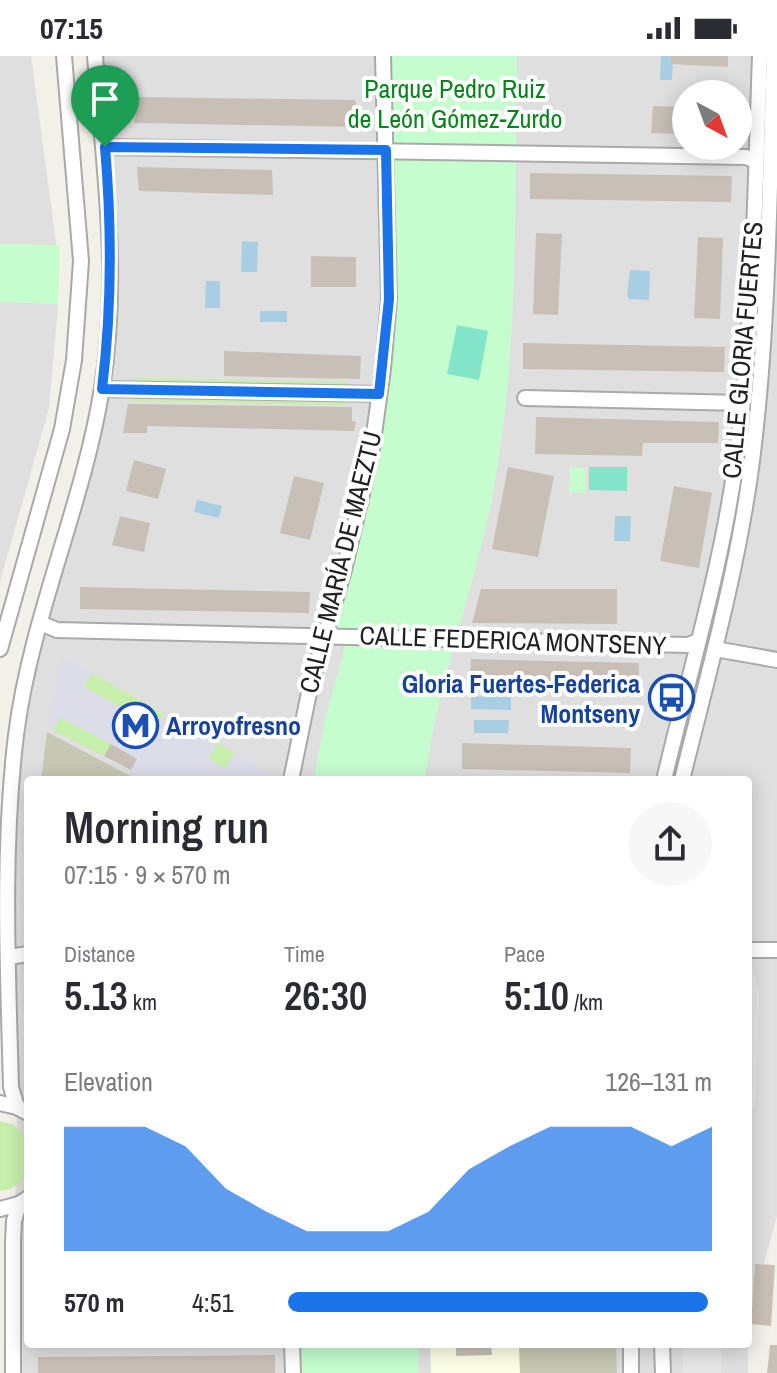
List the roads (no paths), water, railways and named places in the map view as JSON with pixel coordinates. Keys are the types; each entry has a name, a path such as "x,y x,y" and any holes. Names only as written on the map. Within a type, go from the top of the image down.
{"street":[{"path":"0,649 62,429 74,360 81,261 64,56"},
{"path":"22,1110 12,1095 9,806 25,680 92,437 102,389 111,300 110,220 95,56"},
{"name":"CALLE MARÍA DE MAEZTU","path":"292,776 301,726 344,570 371,456 379,394 389,299 383,56"},
{"name":"CALLE GLORIA FUERTES","path":"665,776 716,569 736,462 742,403 760,56"},
{"name":"CALLE GLORIA FUERTES","path":"683,776 730,588 751,463 761,375 774,56"},
{"path":"105,147 746,157 756,161"},
{"path":"102,389 379,394"},
{"path":"525,398 742,403"},
{"name":"CALLE FEDERICA MONTSENY","path":"40,623 57,630 688,645 698,641"},
{"path":"715,649 777,660"},
{"path":"752,950 777,950"},
{"path":"9,957 24,955"},
{"path":"0,1103 22,1110"},
{"path":"0,1209 24,1201"},
{"path":"13,1373 14,1221 24,1201"},
{"path":"292,1348 293,1373"},
{"path":"631,1348 631,1373"},
{"path":"662,1348 663,1373"}],"water":[{"path":"661,56 673,56 672,80 660,80"},
{"path":"242,241 258,242 257,272 241,272"},
{"path":"630,270 650,271 649,300 629,299"},
{"path":"206,281 220,281 220,308 205,308"},
{"path":"260,311 287,311 287,322 260,322"},
{"path":"197,500 222,506 219,518 194,512"},
{"path":"615,516 631,516 630,541 614,541"},
{"path":"471,696 511,697 511,710 471,709"},
{"path":"474,720 509,720 508,733 474,733"}],"place":[{"name":"Gloria Fuertes-Federica Montseny","path":"671,698"},
{"name":"Arroyofresno","path":"135,725"}],"park label":[{"name":"Parque Pedro Ruiz de León Gómez-Zurdo","path":"455,103"}]}
